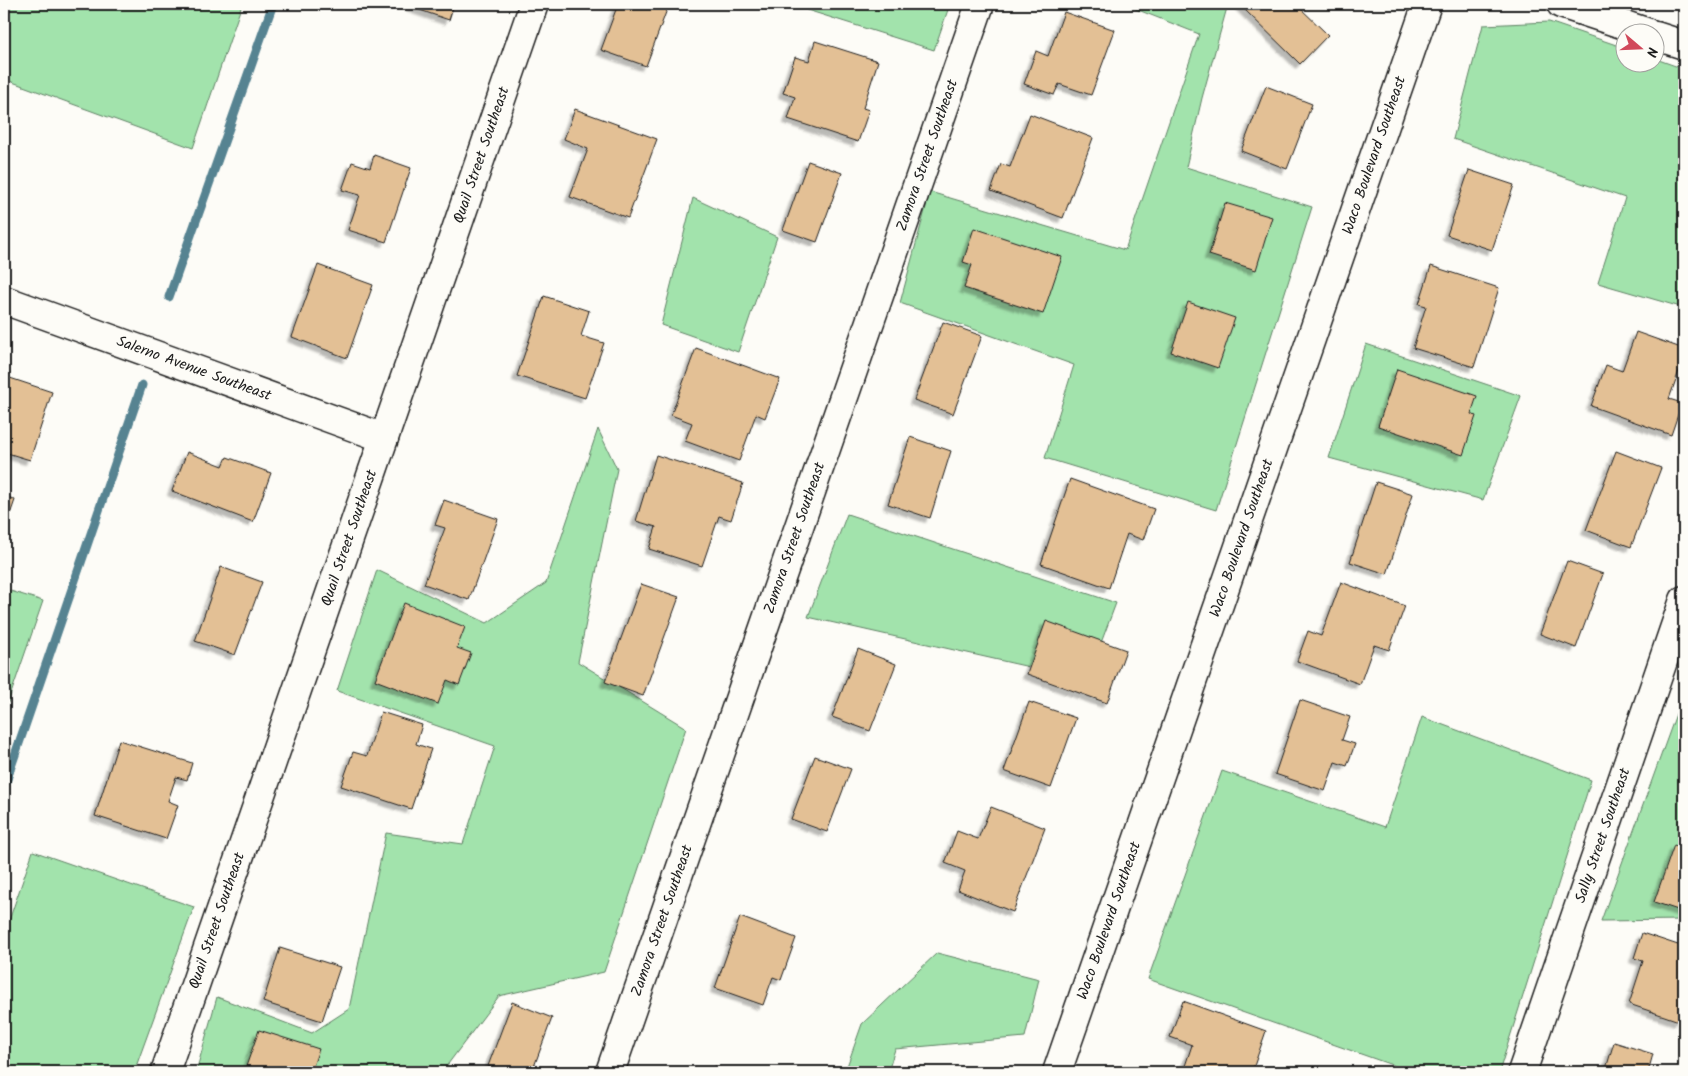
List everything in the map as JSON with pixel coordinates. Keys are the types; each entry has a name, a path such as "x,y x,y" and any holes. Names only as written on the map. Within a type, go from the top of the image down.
{"street":[{"name":"Quail Street Southeast","path":"165,1072 534,4"},
{"name":"Zamora Street Southeast","path":"610,1072 980,4"},
{"name":"Waco Boulevard Southeast","path":"1057,1072 1427,4"},
{"path":"1561,4 1616,22"},
{"path":"1666,39 1684,45"},
{"name":"Salerno Avenue Southeast","path":"4,300 384,438"},
{"name":"Sally Street Southeast","path":"1522,1072 1684,600"}],"green space":[{"path":"4,4 242,4 193,148 4,79"},
{"path":"788,4 950,4 934,50"},
{"path":"1123,4 1228,4 1202,98 1186,167 1312,207 1216,510 1045,458 1074,365 900,303 930,192 1125,250 1199,34"},
{"path":"1549,22 1616,45 1616,72 1666,72 1666,63 1684,69 1684,308 1598,283 1625,198 1453,139 1483,25"},
{"path":"693,198 777,237 738,352 661,325"},
{"path":"1366,344 1521,396 1483,500 1329,458"},
{"path":"598,429 617,469 578,662 686,728 604,972 499,996 442,1072 196,1072 217,997 312,1033 349,1009 386,833 463,844 495,746 337,691 377,570 487,623 546,583"},
{"path":"847,514 1116,603 1087,680 808,617"},
{"path":"4,589 43,601 4,714"},
{"path":"1680,703 1684,704 1684,920 1601,921"},
{"path":"1422,717 1591,780 1499,1072 1412,1072 1148,979 1222,771 1385,827"},
{"path":"33,851 194,907 134,1072 4,1072 4,935"},
{"path":"937,953 1039,979 1025,1037 895,1049 888,1072 845,1072 862,1024"}],"water":[{"path":"4,767 14,770 4,801"}],"building":[{"path":"412,4 454,4 449,20 411,7"},
{"path":"618,4 669,4 646,66 601,50"},
{"path":"1239,4 1296,4 1328,35 1300,64"},
{"path":"1064,12 1115,30 1091,95 1059,84 1054,95 1024,84 1036,51 1048,56"},
{"path":"815,41 878,61 863,108 869,110 858,142 788,119 795,97 783,93 795,57 809,61"},
{"path":"1266,86 1312,104 1287,169 1241,151"},
{"path":"575,109 657,139 628,218 570,197 588,149 564,139"},
{"path":"1030,114 1093,138 1063,218 991,191 1001,164 1010,167"},
{"path":"374,155 411,168 386,242 348,230 360,195 342,190 352,162 370,168"},
{"path":"808,161 842,173 817,242 783,230"},
{"path":"1469,170 1514,185 1492,250 1447,235"},
{"path":"1225,203 1272,217 1256,270 1209,255"},
{"path":"974,228 1062,257 1043,314 964,288 972,265 963,262"},
{"path":"318,265 373,285 347,358 292,337"},
{"path":"1431,266 1499,288 1474,367 1413,348 1426,306 1419,304"},
{"path":"544,296 589,311 581,336 604,343 585,398 517,376"},
{"path":"1188,302 1235,318 1218,368 1171,352"},
{"path":"943,322 982,336 953,414 914,400"},
{"path":"1636,332 1684,349 1684,357 1669,399 1682,403 1671,435 1591,406 1606,365 1622,371"},
{"path":"696,348 780,379 765,418 756,414 739,461 685,441 692,423 671,415"},
{"path":"1397,369 1477,396 1471,414 1476,416 1463,455 1378,426"},
{"path":"4,376 52,392 30,460 4,452"},
{"path":"910,437 951,451 930,518 888,504"},
{"path":"1616,451 1661,468 1631,547 1586,530"},
{"path":"187,452 223,466 227,457 271,473 253,522 172,491"},
{"path":"656,455 743,483 731,520 719,516 702,566 649,549 656,527 636,521"},
{"path":"1070,479 1154,509 1143,540 1127,534 1109,588 1041,564"},
{"path":"1376,482 1413,494 1387,574 1350,562"},
{"path":"4,495 15,500 4,532"},
{"path":"444,500 498,519 469,600 424,584 445,528 435,525"},
{"path":"1567,561 1603,574 1576,648 1540,634"},
{"path":"221,567 262,582 235,655 195,641"},
{"path":"1341,582 1405,606 1389,650 1374,645 1360,684 1297,661 1308,631 1321,636"},
{"path":"641,584 679,597 643,696 605,682"},
{"path":"404,603 465,627 457,648 471,653 459,685 447,680 438,704 375,680"},
{"path":"1046,621 1126,650 1107,703 1027,674"},
{"path":"858,649 896,664 870,731 832,717"},
{"path":"1300,700 1350,717 1342,740 1355,744 1347,766 1335,762 1325,791 1275,774"},
{"path":"1029,702 1076,718 1051,788 1004,771"},
{"path":"381,712 422,725 416,744 431,749 411,809 341,786 353,752 367,756"},
{"path":"119,740 192,763 187,780 176,777 168,801 178,805 166,839 95,816"},
{"path":"815,756 851,769 827,832 791,819"},
{"path":"991,807 1045,828 1013,912 958,890 965,871 945,863 957,831 978,839"},
{"path":"1674,845 1684,849 1684,912 1654,902"},
{"path":"740,917 796,938 781,980 773,977 763,1005 715,988"},
{"path":"1642,933 1684,947 1684,961 1680,973 1684,975 1684,1006 1679,1021 1629,1004 1643,961 1634,958"},
{"path":"280,948 340,967 322,1021 263,1002"},
{"path":"1183,1001 1266,1031 1252,1072 1183,1072 1192,1045 1170,1037"},
{"path":"512,1002 552,1018 532,1072 503,1072 488,1066"},
{"path":"259,1030 319,1049 311,1072 244,1072"},
{"path":"1614,1042 1653,1054 1648,1072 1605,1072"},
{"path":"715,1066 730,1072 713,1072"}],"waterway":[{"path":"169,297 273,4"},
{"path":"4,787 142,385"}]}
